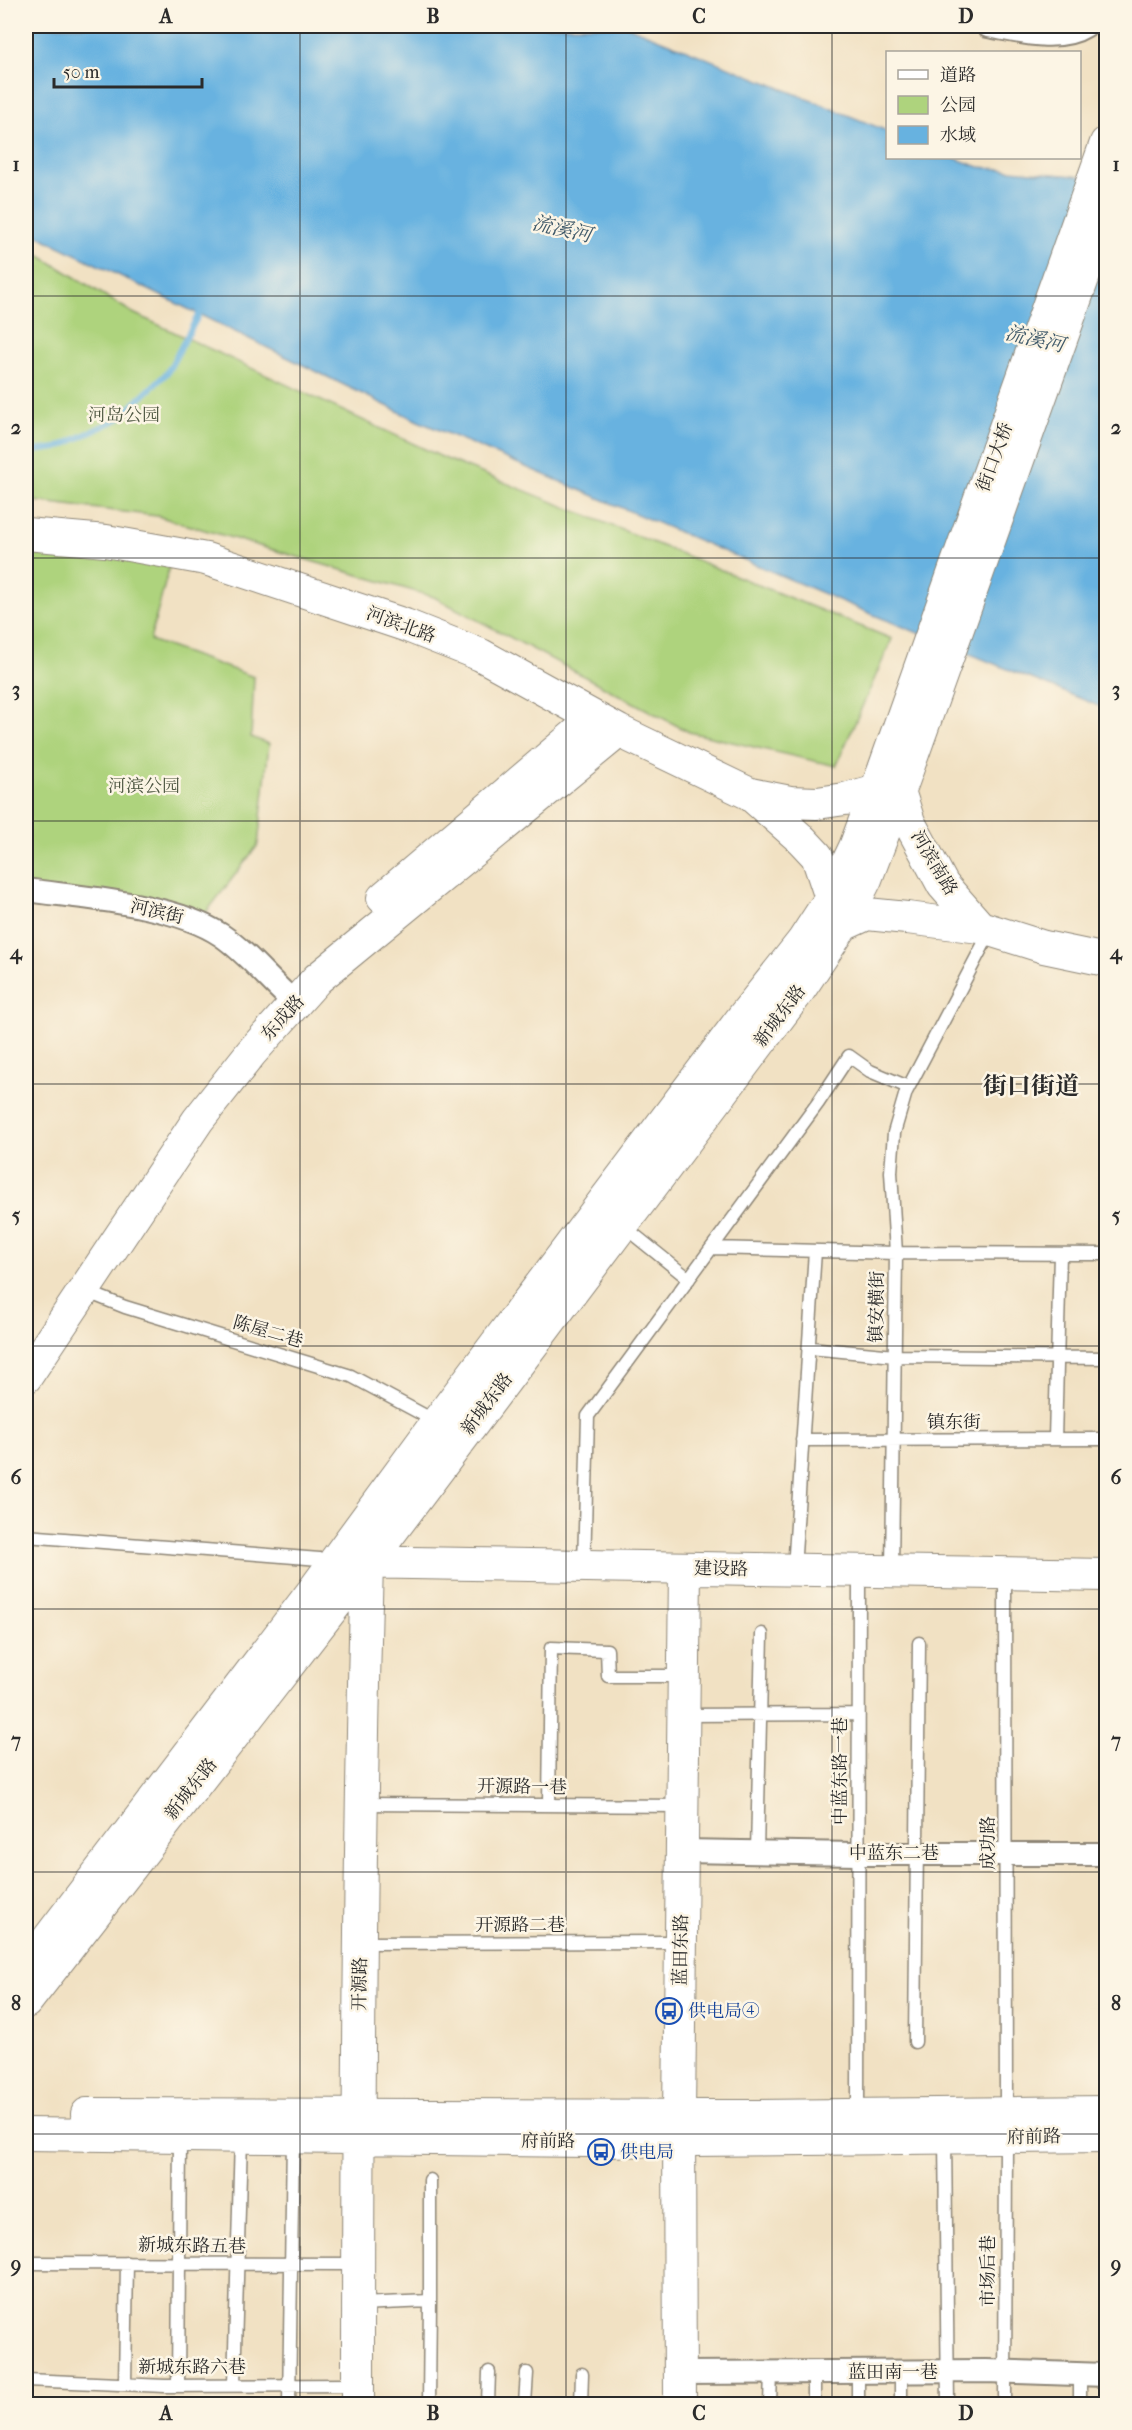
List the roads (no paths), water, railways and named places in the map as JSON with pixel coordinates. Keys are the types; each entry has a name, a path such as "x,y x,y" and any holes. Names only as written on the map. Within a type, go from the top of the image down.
{"street":[{"path":"988,26 1047,34 1078,30 1085,26"},
{"name":"街口大桥","path":"891,783 1107,143"},
{"name":"街口大桥","path":"891,783 1107,214"},
{"name":"河滨北路","path":"26,534 106,541 216,562 405,625 482,655 607,725 750,794 790,802 818,804 845,800 891,783"},
{"name":"东成路","path":"26,1377 198,1120 251,1053 310,960 607,725"},
{"name":"新城东路","path":"26,2002 367,1564 798,992 837,911 855,847 891,783"},
{"name":"河滨南路","path":"891,783 943,885 985,929"},
{"name":"河滨北路","path":"750,794 817,856 837,911"},
{"name":"河滨街","path":"26,890 181,915 221,935 247,956 288,998"},
{"name":"新城东路","path":"26,1968 739,1023 803,941 837,911"},
{"name":"河滨南路","path":"837,911 985,929 1063,952 1107,960"},
{"name":"东成路","path":"26,1343 201,1082 288,998"},
{"name":"建设路","path":"336,1560 367,1564 1107,1575"},
{"name":"开源路","path":"358,2395 360,1804 367,1564"},
{"name":"蓝田东路","path":"680,2404 685,1569"},
{"name":"中蓝东二巷","path":"682,1851 1107,1854"},
{"name":"府前路","path":"26,2113 358,2127 680,2128 945,2138 1006,2125 1107,2112"},
{"name":"府前路","path":"680,2128 858,2115 1006,2125 1107,2136"},
{"name":"府前路","path":"26,2134 293,2139 358,2127"},
{"name":"蓝田南一巷","path":"680,2373 1006,2372 1107,2375"}],"lane":[{"path":"712,1248 896,1253 891,1172 894,1133 908,1087 985,929"},
{"path":"584,1567 588,1416 818,1102 849,1056 870,1071 908,1087"},
{"path":"622,1225 689,1279"},
{"path":"794,1570 815,1251"},
{"name":"镇安横街","path":"892,1572 896,1253 1107,1254"},
{"path":"1055,1439 1060,1254"},
{"name":"陈屋二巷","path":"83,1290 125,1307 351,1376 437,1422"},
{"path":"810,1347 895,1356 1107,1358"},
{"name":"镇东街","path":"802,1440 1107,1439"},
{"path":"26,1536 336,1560"},
{"name":"中蓝东路一巷","path":"858,2115 859,1571"},
{"name":"成功路","path":"1005,1574 1006,2125"},
{"path":"757,1852 762,1634"},
{"path":"915,2042 915,1854 919,1643"},
{"path":"549,1805 551,1648 607,1650 608,1676 684,1676"},
{"path":"684,1715 858,1714"},
{"name":"开源路一巷","path":"360,1804 682,1806"},
{"name":"开源路二巷","path":"360,1943 681,1942"},
{"name":"市场后巷","path":"1005,2404 1006,2125"},
{"path":"177,2386 180,2137"},
{"path":"234,2385 241,2138"},
{"path":"945,2138 948,2404"},
{"path":"290,2404 293,2139"},
{"path":"429,2404 430,2180"},
{"name":"新城东路五巷","path":"26,2263 358,2264"},
{"path":"125,2384 127,2263"},
{"path":"358,2304 430,2301"},
{"path":"488,2404 489,2372"},
{"path":"814,2372 814,2404"},
{"path":"858,2372 858,2404"},
{"path":"901,2372 901,2404"},
{"path":"525,2404 527,2373"},
{"path":"581,2404 582,2373"},
{"path":"770,2404 771,2373"},
{"path":"1080,2373 1080,2404"},
{"name":"新城东路六巷","path":"26,2380 177,2386 290,2385 358,2395"}],"water":[{"name":"流溪河","path":"26,26 627,26 886,131 886,159 957,159 979,167 1106,179 1106,709 869,613 418,421 26,230"}],"waterway":[{"path":"26,452 57,448 118,419 167,373 199,314"}],"place":[{"name":"供电局④","path":"669,2011"},
{"name":"供电局","path":"601,2152"}],"district":[{"name":"街口街道","path":"1031,1086"}],"park label":[{"name":"河岛公园","path":"124,415"},
{"name":"河滨公园","path":"144,786"}]}
